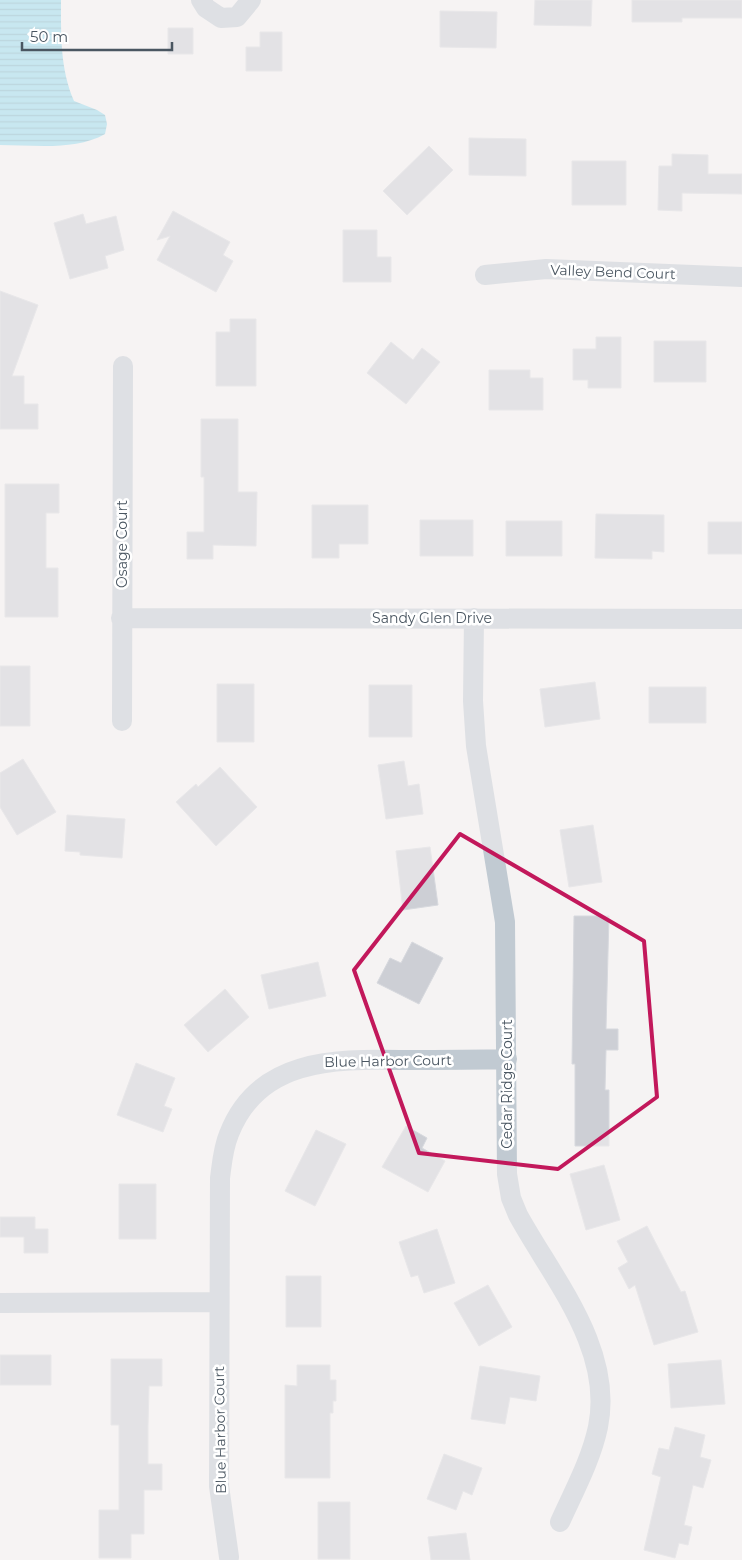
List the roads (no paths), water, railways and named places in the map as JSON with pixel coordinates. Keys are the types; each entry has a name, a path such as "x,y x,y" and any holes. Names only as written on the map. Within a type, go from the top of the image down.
{"street":[{"path":"201,0 206,8 221,18 237,17 251,0"},
{"name":"Valley Bend Court","path":"485,275 546,269 742,277"},
{"name":"Osage Court","path":"122,721 123,366"},
{"name":"Sandy Glen Drive","path":"121,618 742,619"},
{"name":"Cedar Ridge Court","path":"474,618 473,701 476,746 505,922 507,1174 511,1198 525,1228 576,1315 590,1344 598,1374 600,1406 594,1443 560,1522"},
{"name":"Blue Harbor Court","path":"229,1557 219,1486 220,1178 228,1134 242,1108 260,1089 292,1070 328,1061 507,1059"},
{"path":"0,1303 219,1302"}],"water":[{"path":"0,0 61,0 62,52 69,89 74,101 105,115 107,124 105,134 81,143 68,145 0,145"}]}
